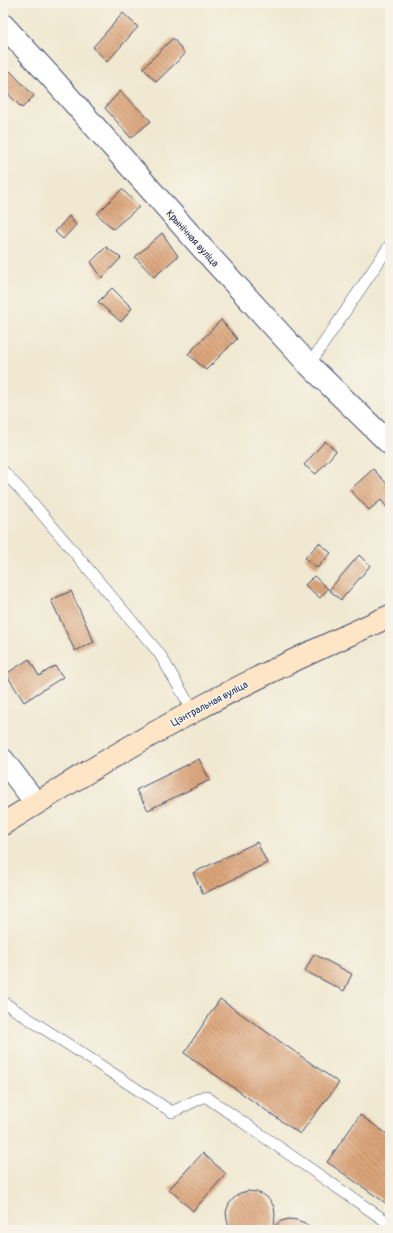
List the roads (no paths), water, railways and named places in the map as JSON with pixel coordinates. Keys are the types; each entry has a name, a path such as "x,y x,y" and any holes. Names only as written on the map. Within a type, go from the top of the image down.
{"street":[{"name":"Крынічная вуліца","path":"3,25 202,249 309,365 390,444"},
{"name":"Цэнтральная вуліца","path":"3,824 112,756 193,711 270,671 390,616"},
{"path":"3,760 36,803"}],"lane":[{"path":"309,365 390,245"},
{"path":"3,471 31,501 159,653 193,711"},
{"path":"3,1002 172,1112 205,1096 390,1224"}]}
